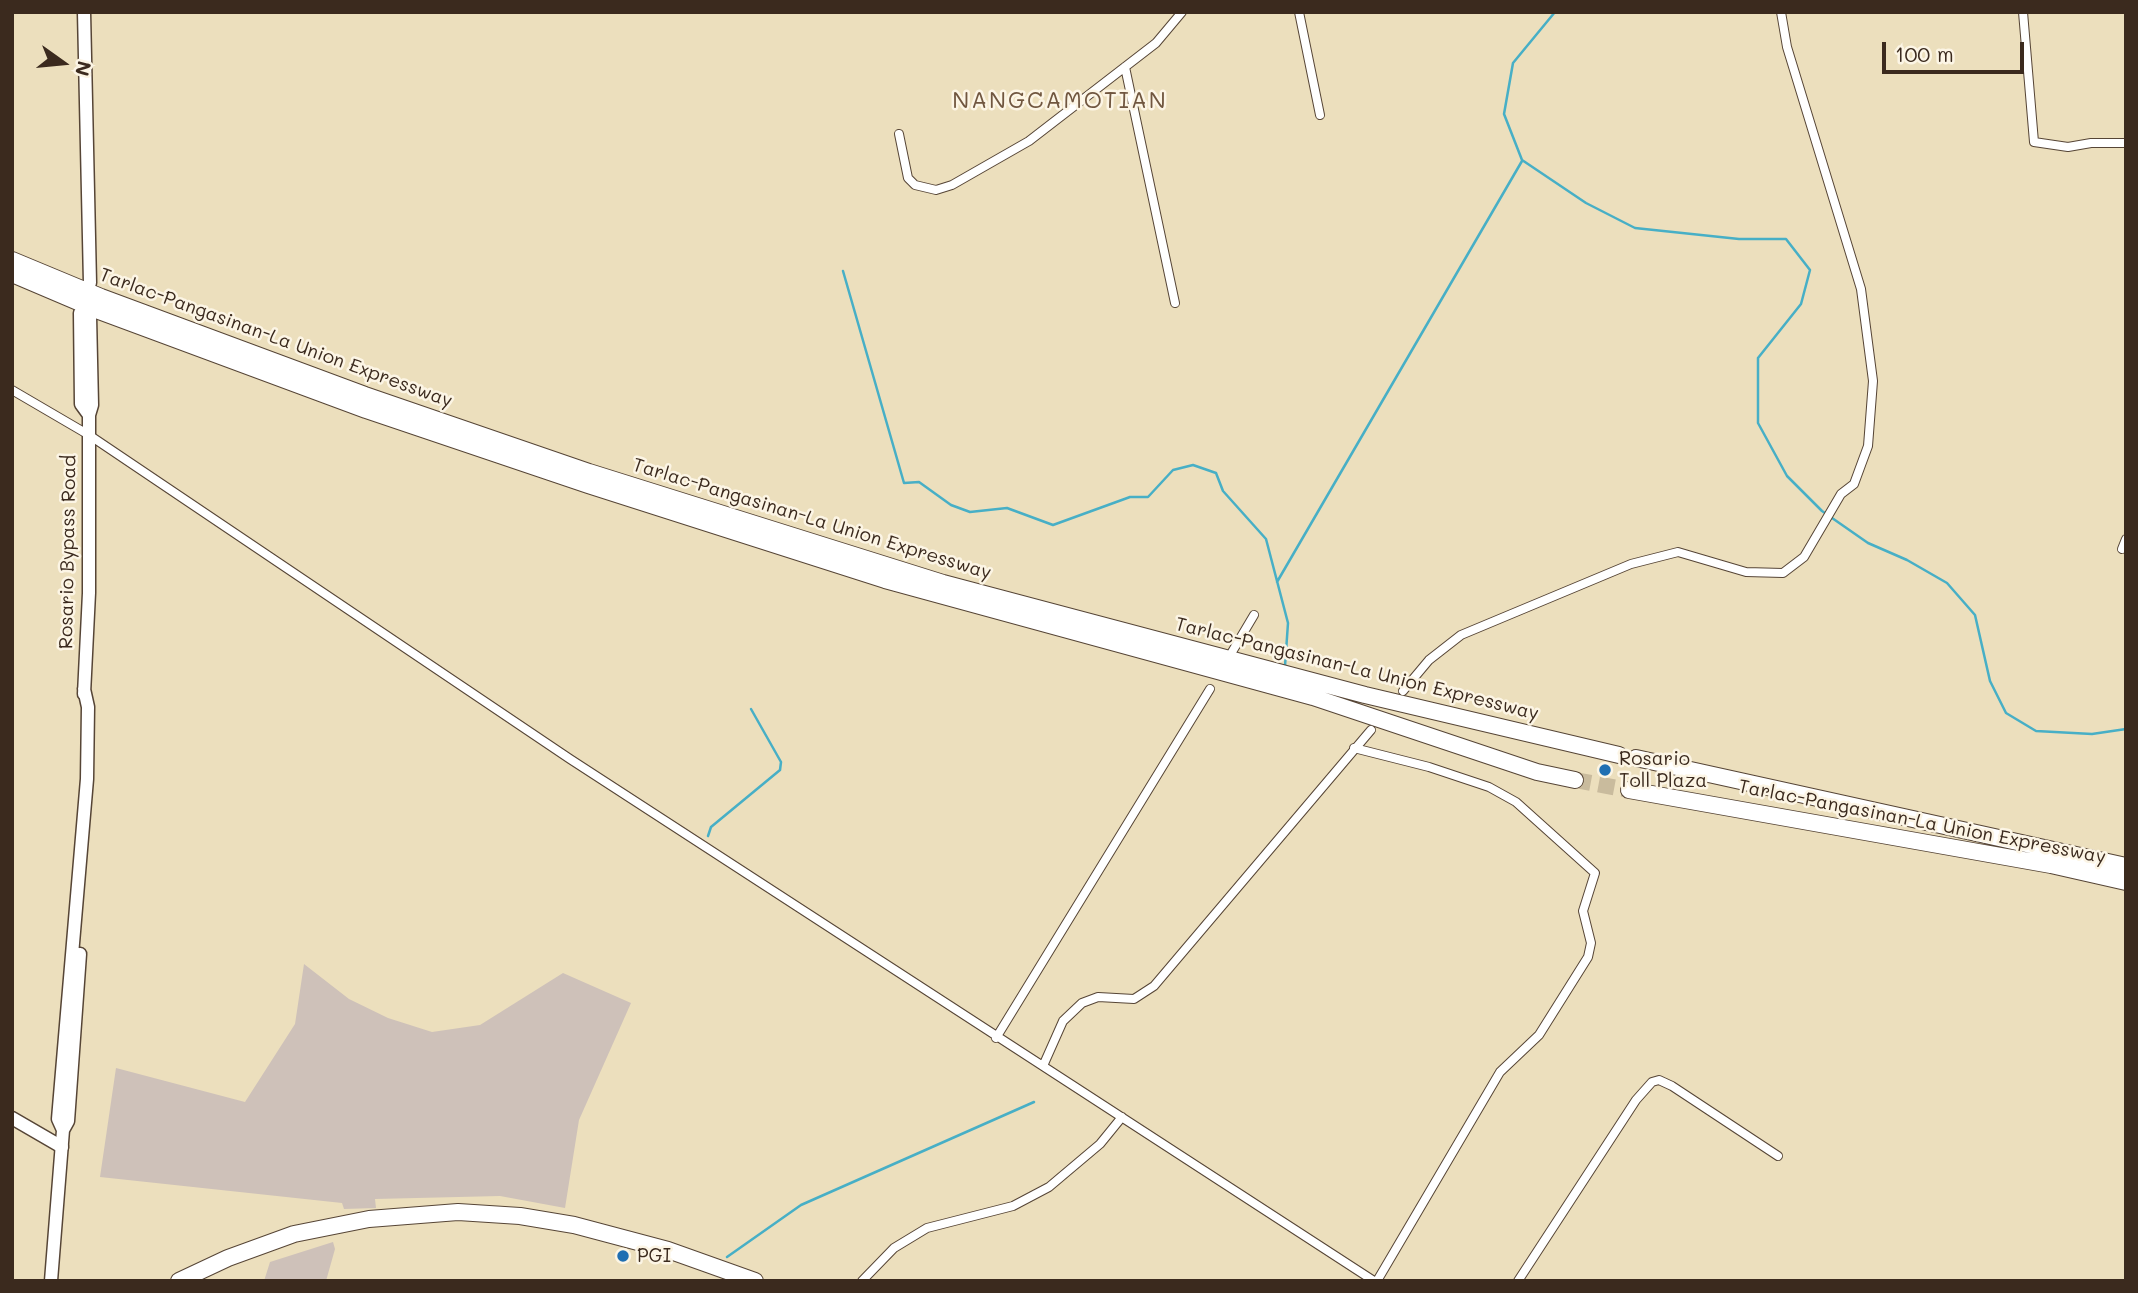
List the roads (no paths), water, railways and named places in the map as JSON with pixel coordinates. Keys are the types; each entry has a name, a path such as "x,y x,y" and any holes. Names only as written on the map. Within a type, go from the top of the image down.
{"highway":[{"name":"Tarlac-Pangasinan-La Union Expressway","path":"12,260 101,298 365,395 589,472 929,579 1213,657 1619,755"},
{"name":"Tarlac-Pangasinan-La Union Expressway","path":"12,274 99,311 366,410 601,490 885,580 1313,697 1537,772 1575,780"},
{"name":"Tarlac-Pangasinan-La Union Expressway","path":"1636,758 2126,866"},
{"name":"Tarlac-Pangasinan-La Union Expressway","path":"1629,790 2051,864 2126,882"},
{"path":"180,1281 228,1258 294,1234 369,1219 458,1212 520,1216 574,1225 668,1250 755,1281"}],"main road":[{"path":"76,12 85,282 83,12"},
{"name":"Rosario Bypass Road","path":"51,1281 63,1130 68,1121 81,932 78,918 88,707 84,689 89,593 89,415 92,405 85,314"},
{"path":"12,1118 62,1147"}],"street":[{"path":"898,134 908,178 915,185 936,190 952,184 1029,141 1156,43 1182,12"},
{"path":"1299,12 1320,115"},
{"path":"1403,691 1429,660 1461,635 1632,564 1678,552 1746,572 1783,573 1804,557 1841,495 1854,485 1868,446 1873,381 1861,289 1787,47 1782,12"},
{"path":"2024,12 2034,142 2068,147 2091,143 2126,143"},
{"path":"1125,67 1175,303"},
{"path":"12,390 89,435 346,610 920,985 996,1038 1122,1116 1186,1161 1376,1281 1500,1072 1539,1035 1588,957 1591,943 1583,911 1595,873 1507,796 1430,767 1354,748"},
{"path":"2122,549 2126,539"},
{"path":"1232,652 1254,615"},
{"path":"996,1038 1210,689"},
{"path":"1043,1066 1058,1030 1082,1003 1098,997 1134,999 1154,986 1371,730"},
{"path":"1518,1281 1636,1100 1652,1082 1659,1080 1672,1086 1778,1156"},
{"path":"862,1281 894,1248 927,1228 1013,1206 1049,1187 1100,1144 1122,1116"}],"waterway":[{"path":"1555,12 1513,63 1504,114 1522,160 1586,203 1635,228 1739,239 1786,239 1810,270 1801,304 1758,358 1758,423 1787,476 1822,511 1868,543 1907,560 1947,583 1975,615 1990,681 2006,713 2036,731 2092,734 2126,729"},
{"path":"1277,582 1522,161"},
{"path":"843,271 904,483 919,482 951,505 970,512 1007,508 1053,525 1130,497 1148,497 1173,470 1193,465 1216,473 1223,491 1266,539 1288,623 1285,666"},
{"path":"708,836 711,827 780,770 781,762 751,709"},
{"path":"727,1257 801,1205 1034,1102"}],"tunnel":[{"path":"1575,780 1629,790"}],"place":[{"name":"Rosario Toll Plaza","path":"1605,770"},
{"name":"PGI","path":"623,1256"}],"district":[{"name":"NANGCAMOTIAN","path":"1060,101"}]}
